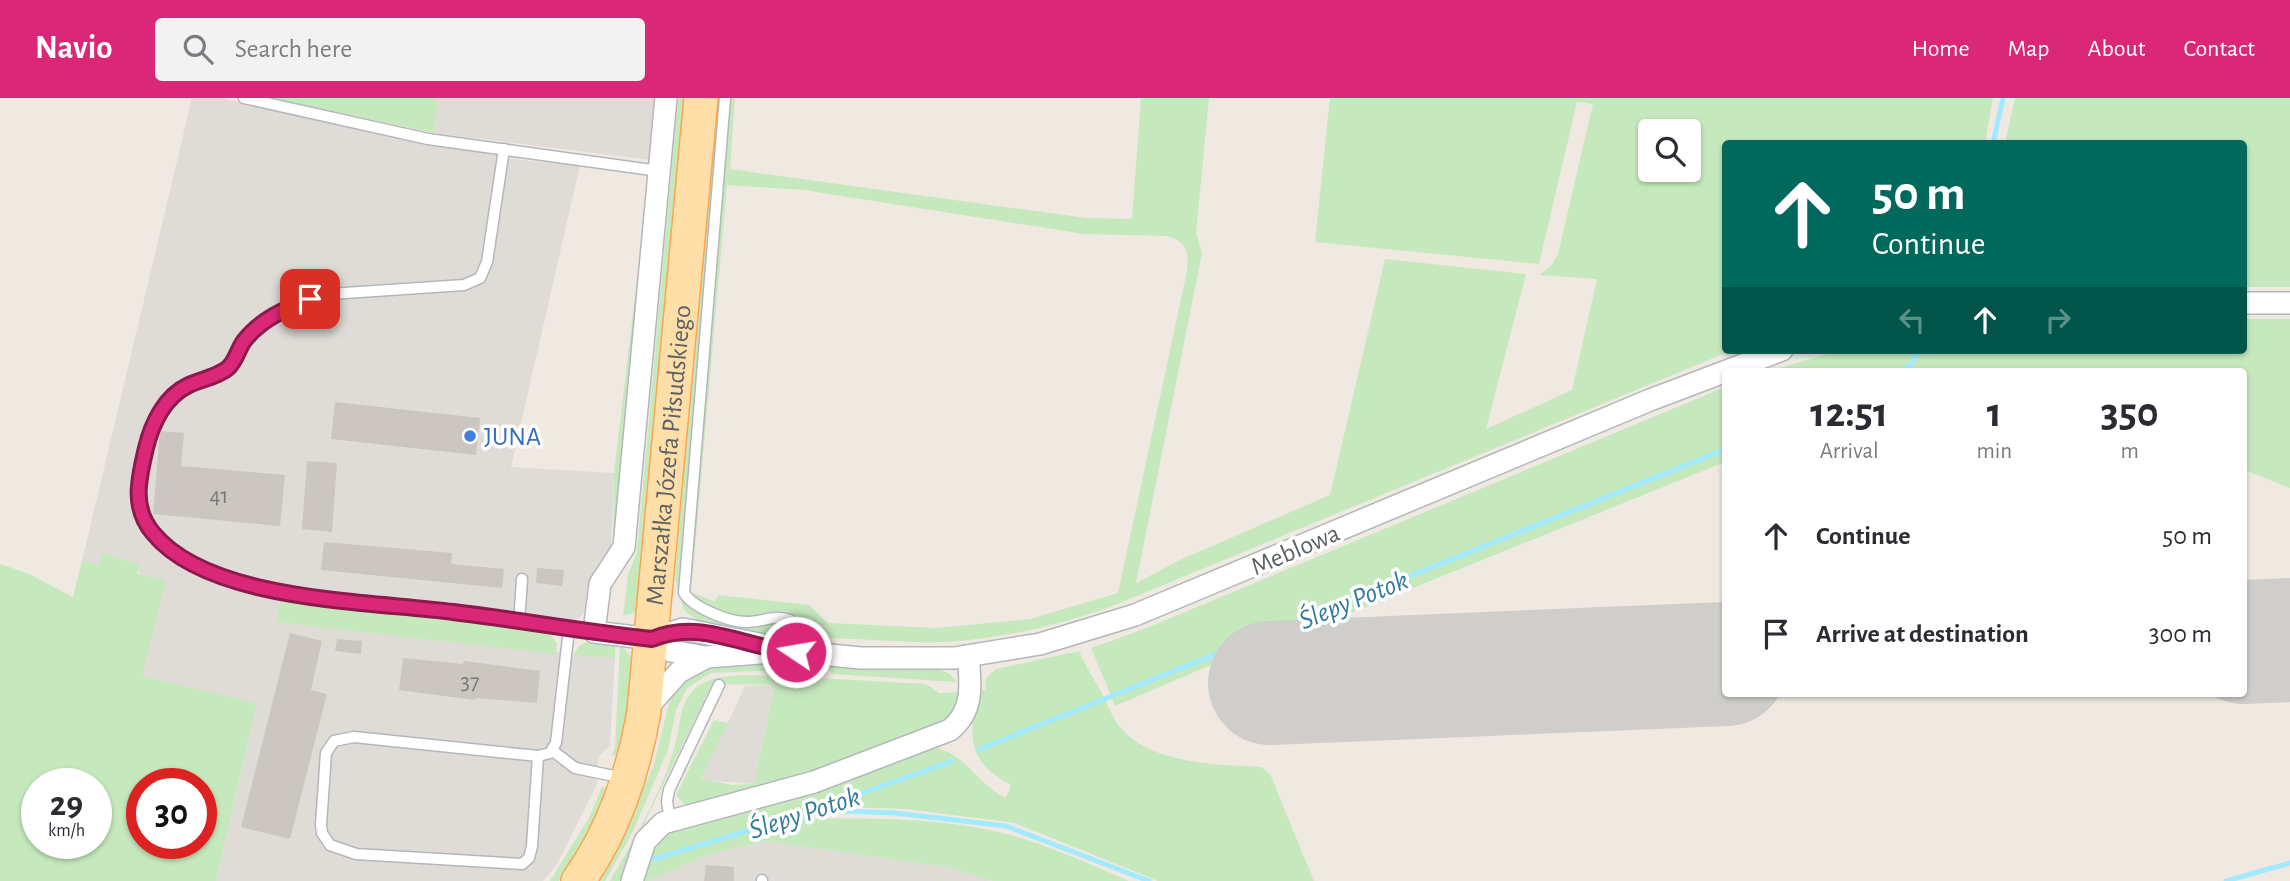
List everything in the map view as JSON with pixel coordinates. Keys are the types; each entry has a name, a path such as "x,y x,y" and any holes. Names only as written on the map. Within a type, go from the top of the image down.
{"main road":[{"name":"Marszałka Józefa Piłsudskiego","path":"578,881 597,850 627,779 644,711 701,98"}],"street":[{"path":"652,639 594,632 600,584 624,547 666,98"},
{"path":"2247,303 2290,303"},
{"name":"Meblowa","path":"1735,368 1772,354"},
{"name":"Meblowa","path":"652,639 671,651 707,657 792,652 900,660 968,656 1040,644 1135,615 1662,395 1722,373"},
{"name":"Meblowa","path":"652,639 673,631 690,630 792,652"},
{"path":"632,881 648,836 657,826 814,782 950,730 961,719 968,705 968,656"},
{"name":"Meblowa","path":"644,711 679,672 707,657"}],"lane":[{"path":"244,98 392,132 659,172"},
{"path":"725,98 684,593 699,606 736,621 749,622 781,617 790,620 797,632 792,652"},
{"path":"503,149 488,262 480,278 464,285 330,294 310,299 268,318 252,331 227,368 186,386 160,412 148,439 137,495 145,521 161,542 192,562 254,588 456,612 594,632"},
{"path":"519,623 522,579"},
{"path":"538,756 532,846 529,858 522,864 356,854 330,845 322,833 325,759 331,744 339,738 354,737 538,756 552,751 556,743 569,629"},
{"path":"670,821 667,801 669,790 719,685"},
{"path":"552,751 575,768 627,779"}],"shaded area":[{"path":"192,98 222,98 431,143 529,161 580,165 511,467 614,473 611,548 588,584 584,613 578,619 570,621 309,588 307,603 280,601 278,622 615,658 610,745 598,758 597,784 557,864 543,881 216,881 257,704 142,676 139,564 103,553 99,565 82,561"},
{"path":"438,98 656,98 650,160 434,133"},
{"path":"775,685 754,784 701,780 745,686"},
{"path":"765,841 947,867 993,881 648,881 704,856"}],"green space":[{"path":"270,98 438,98 434,133"},
{"path":"678,98 688,98 640,607 623,616 628,575 637,552"},
{"path":"715,98 721,98 678,589 689,603 710,616 745,626 787,626 789,640 704,625 684,610 675,580"},
{"path":"730,98 735,98 730,169 1086,218 1132,219 1141,98 1209,98 1196,233 1202,253 1136,583 1182,559 1330,495 1385,259 1526,274 1486,429 1572,390 1597,279 1539,275 1551,266 1558,254 1593,104 1577,102 1539,264 1315,242 1330,98 1993,98 1986,140 1722,140 1723,354 1110,607 1028,630 943,642 806,639 798,620 789,612 778,611 752,617 734,616 714,610 693,593 715,602 718,595 809,605 828,623 936,628 1030,619 1118,593 1187,271 1188,258 1185,249 1168,236 1084,234 804,190 727,185 691,590 688,584"},
{"path":"2015,98 2290,98 2290,287 2247,287 2247,140 2006,140"},
{"path":"647,195 616,541 613,550 614,473"},
{"path":"2247,319 2290,319 2290,488 2247,471 2247,368 1779,368 1828,354 2247,354"},
{"path":"1722,388 1722,463 1294,636 1276,637 1115,706 1091,648 1144,629"},
{"path":"102,553 140,564 137,574 166,580 142,676 257,703 216,881 0,881 0,564 27,573 73,597 82,561 99,565"},
{"path":"280,601 430,617 551,635 557,644 556,654 277,622"},
{"path":"589,641 615,644 615,658 573,655 580,645"},
{"path":"620,646 632,658 633,677 618,754 612,756 615,747"},
{"path":"1079,651 1119,726 1132,739 1148,748 1185,760 1261,767 1270,774 1314,881 1158,881 1015,823 906,809 838,807 807,819 904,820 976,827 1032,842 1129,881 993,881 947,867 765,841 704,856 648,881 641,881 650,852 661,834 927,748 939,749 959,759 995,792 1006,798 1011,785 985,767 974,745 973,720 979,690 985,690 986,678 996,669"},
{"path":"766,662 816,665 811,672 778,670 711,673 687,688 676,710 668,750 632,833 605,881 596,881 653,768 670,699 678,685 702,667"},
{"path":"828,666 941,670 950,674 956,682 832,674"},
{"path":"728,676 783,676 926,684 939,693 959,692 954,710 941,723 782,782 686,806 676,795 714,720 728,723 701,779 733,785 754,784 775,685 712,684 637,838 622,881 610,881 638,833 664,778 684,705 692,692 707,681"},
{"path":"602,786 606,789 606,795 589,832 559,881 550,881 589,818"}],"building":[{"path":"335,402 480,418 476,455 331,439"},
{"path":"160,431 184,433 181,466 285,475 280,526 153,514"},
{"path":"307,461 337,463 332,532 302,529"},
{"path":"324,542 452,553 451,564 504,569 502,588 321,570"},
{"path":"537,568 564,570 562,586 536,583"},
{"path":"290,633 322,641 311,690 327,694 290,839 241,827"},
{"path":"337,639 362,641 361,654 335,651"},
{"path":"403,658 463,664 464,661 540,671 537,703 475,700 399,690"},
{"path":"706,865 734,867 734,881 704,881"}],"waterway":[{"name":"Ślepy Potok","path":"1994,140 2003,98"},
{"name":"Ślepy Potok","path":"1906,368 1917,354"},
{"name":"Ślepy Potok","path":"980,749 1722,451"},
{"name":"Ślepy Potok","path":"654,859 815,810 952,761"},
{"path":"815,810 895,813 1006,826 1149,881"},
{"path":"2226,881 2290,863"}],"runway":[{"path":"2247,642 2290,640"},
{"path":"1270,683 1722,664"}],"place":[{"name":"JUNA","path":"470,436"}],"route":[{"path":"310,299 268,318 252,331 227,368 186,386 168,401 160,412 148,439 137,495 145,521 161,542 192,562 227,578 254,588 279,593 456,612 519,623 652,639 683,629 796,652"}]}
